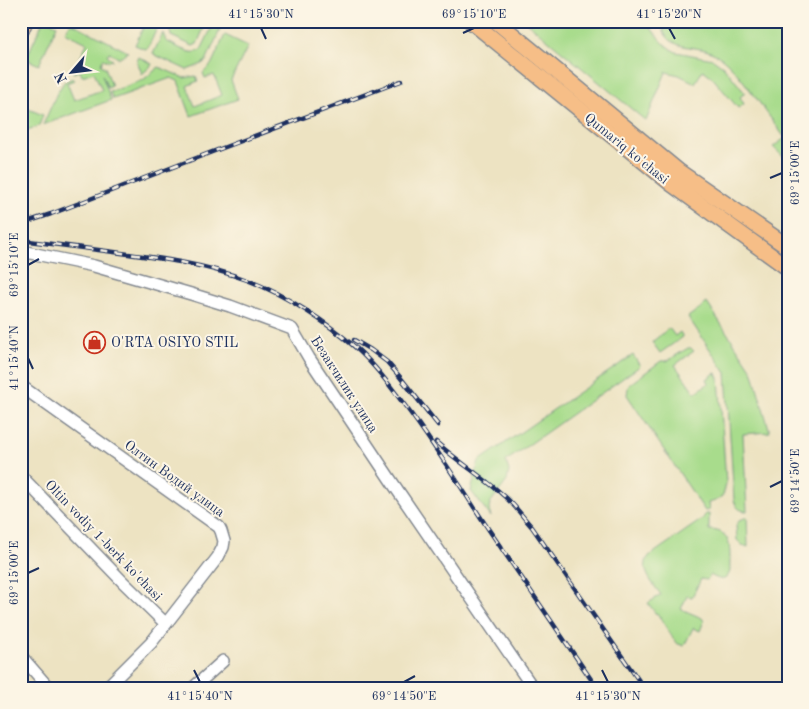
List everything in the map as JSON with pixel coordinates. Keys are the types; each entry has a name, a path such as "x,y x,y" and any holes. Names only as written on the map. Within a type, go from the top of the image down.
{"main road":[{"path":"21,30 25,21"},
{"name":"Qumariq ko'chasi","path":"471,21 636,146 691,181 788,248"},
{"name":"Qumariq ko'chasi","path":"496,21 636,146 682,192 788,268"}],"street":[{"name":"Безакчилик улица","path":"21,251 94,266 191,294 230,306 292,330 394,485 533,688"},
{"name":"Олтин Водий улица","path":"21,386 222,531 224,541 221,552 207,572 151,643 106,688"},
{"name":"Oltin vodiy 1-berk ko'chasi","path":"21,476 166,624"},
{"path":"21,656 50,688"},
{"path":"193,688 222,660"}],"green space":[{"path":"43,21 49,21 57,25 39,65 26,59"},
{"path":"146,21 155,24 157,28 148,48 145,49 135,45"},
{"path":"174,21 207,21 197,44 193,46 171,36 170,31"},
{"path":"215,21 224,21 206,61 200,65 187,70 153,54 163,33 166,41 188,52 201,50"},
{"path":"525,21 646,21 659,38 676,52 713,59 723,66 745,93 740,97 744,104 738,108 711,76 703,70 695,83 679,75 666,72 646,121"},
{"path":"676,21 788,21 788,161 773,147 785,138 730,66 713,53 678,45 667,37 663,30"},
{"path":"72,23 128,52 118,58 109,52 107,55 113,60 103,59 101,65 105,67 112,86 108,88 102,75 111,100 43,125 64,82 73,78 74,80 67,83 74,100 102,90 94,72 82,76 80,71 73,73 87,43 65,32"},
{"path":"225,35 248,46 231,80 238,99 191,116 178,81 171,78 113,99 110,92 143,80 159,67 184,78 196,76 198,81 187,86 195,106 222,95 214,75 205,78 203,73 211,65"},
{"path":"139,57 152,64 142,74 137,61"},
{"path":"21,106 43,115 39,126 21,132"},
{"path":"707,303 752,370 770,432 743,434 747,511 738,508 734,500 726,373 688,317"},
{"path":"669,328 675,336 680,332 683,337 660,353 652,342"},
{"path":"688,348 694,351 675,365 695,393 709,383 707,379 715,373 719,378 726,483 722,497 708,503 709,510 705,511 627,395 630,384 661,361 667,361"},
{"path":"633,355 640,366 506,461 509,471 507,481 490,503 491,517 471,491 479,461"},
{"path":"705,514 709,514 709,530 717,531 727,538 730,550 730,571 724,579 710,575 707,580 701,579 692,597 687,596 681,609 702,618 704,621 700,631 693,628 684,646 676,643 657,613 648,603 661,595 648,576 646,561 649,556 701,520"},
{"path":"747,517 748,547 742,545 737,540 736,525 740,520"}],"railway":[{"path":"21,224 401,81"},
{"path":"21,240 181,262 231,274 276,293 332,328 370,362 406,407 597,688"},
{"path":"354,340 387,362 438,425"},
{"path":"436,442 495,488 518,510 532,527 644,688"}],"place":[{"name":"O'RTA OSIYO STIL","path":"95,342"}]}
